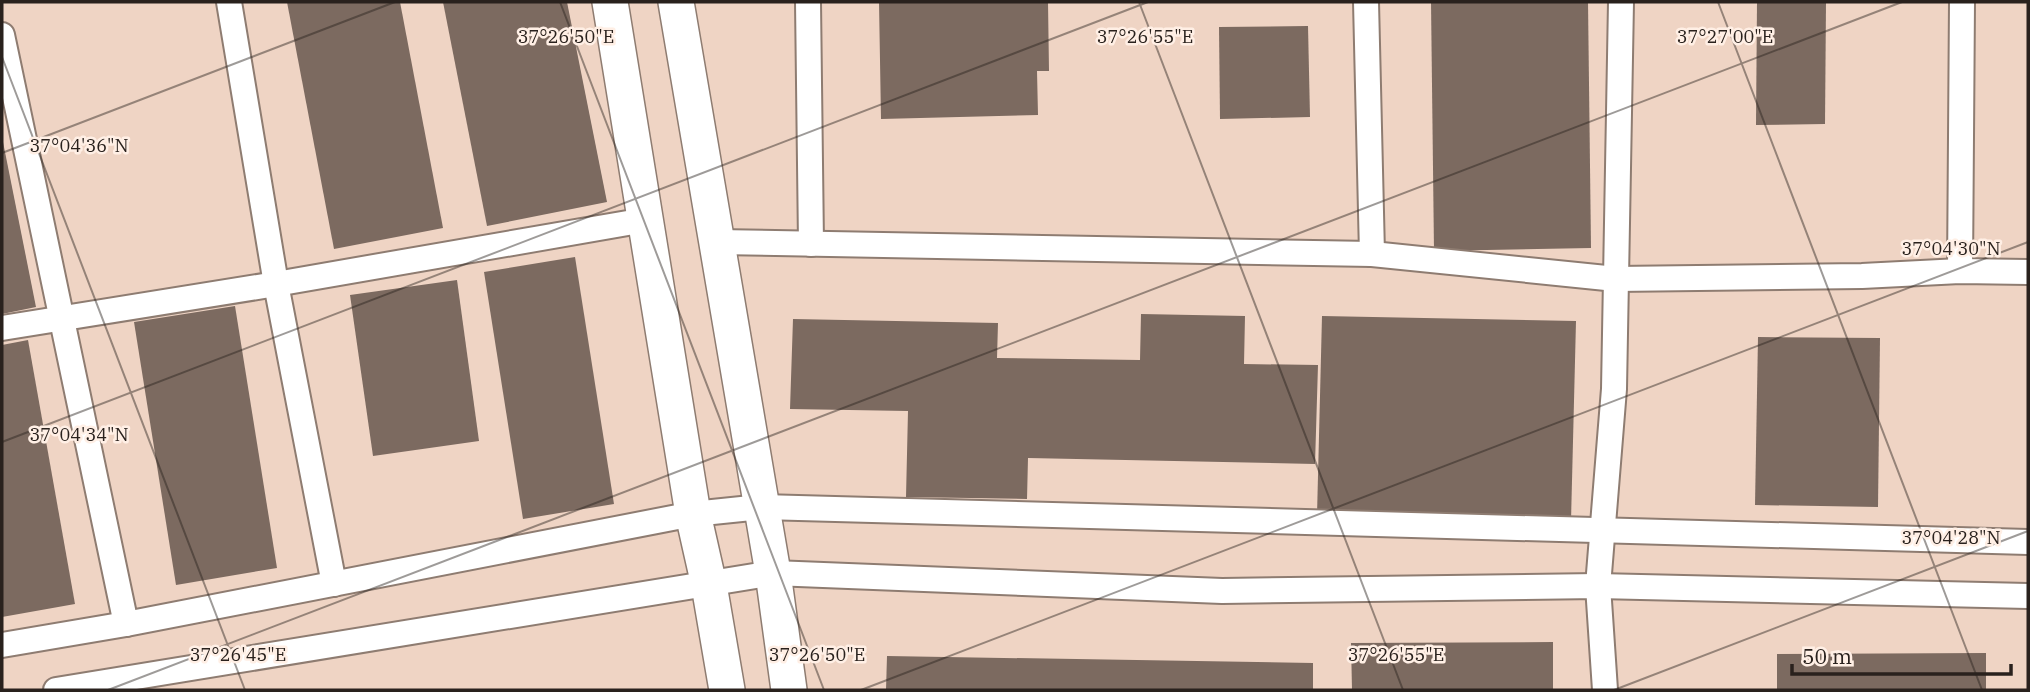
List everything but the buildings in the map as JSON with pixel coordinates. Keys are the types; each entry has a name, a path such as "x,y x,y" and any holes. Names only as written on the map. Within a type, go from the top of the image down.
{"main road":[{"path":"610,2 693,514 709,585 727,690"},
{"path":"676,2 773,573 789,690"}],"street":[{"path":"229,2 276,284 334,584"},
{"path":"808,2 811,244"},
{"path":"1366,2 1372,254"},
{"path":"1605,690 1598,586 1614,389 1621,2"},
{"path":"1960,271 1962,2"},
{"path":"2,35 126,624"},
{"path":"2,328 276,284 645,219"},
{"path":"717,242 1372,254 1616,279 1862,276 1960,271 2028,272"},
{"path":"2,645 126,624 693,514 761,507 2028,542"},
{"path":"57,690 773,573 1222,591 1598,586 2028,596"}],"shaded area":[{"path":"2,2 2028,2 2028,690 2,690"}]}
